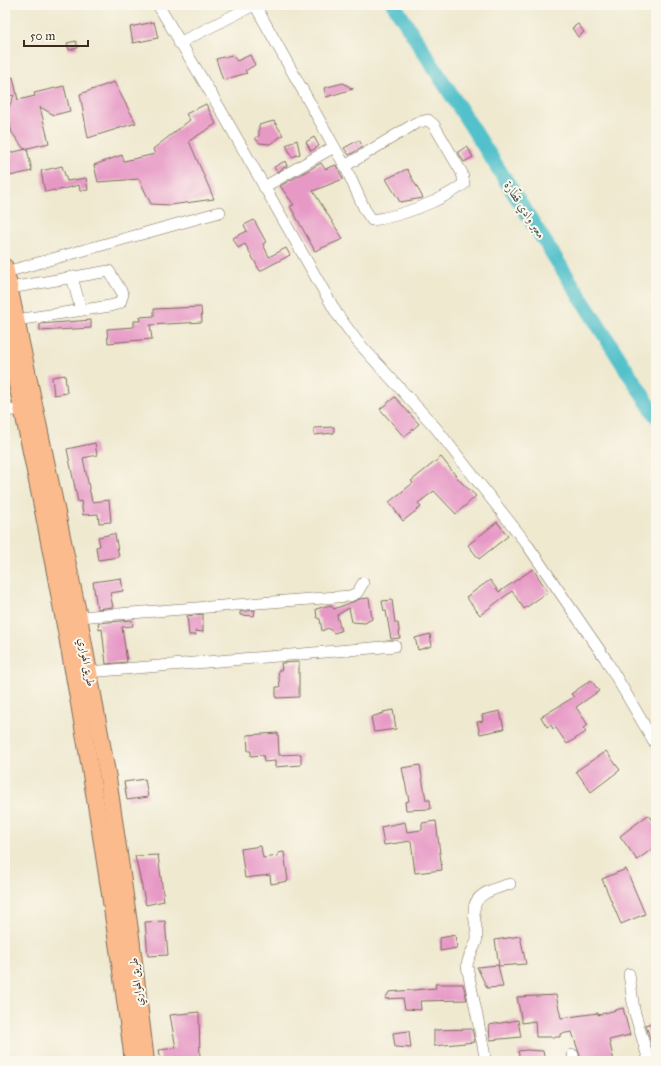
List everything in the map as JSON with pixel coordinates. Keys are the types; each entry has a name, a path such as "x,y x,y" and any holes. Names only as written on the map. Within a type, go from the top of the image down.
{"highway":[{"name":"طريق الهواري","path":"6,269 10,288 11,324 23,408 91,765 106,854 133,1061"},
{"name":"طريق الهواري","path":"11,324 78,617 89,672 108,778 122,871 146,1061"}],"street":[{"path":"158,5 179,43 219,107 337,314 357,341 435,427 526,543 605,658 656,745"},
{"path":"179,43 254,5 345,166 365,210 372,220 394,217 454,191 464,184 462,173 434,124 428,120 416,123 345,166"},
{"path":"264,187 334,147"},
{"path":"6,269 220,212"},
{"path":"10,288 108,271 115,279 123,294 120,303 11,324"},
{"path":"72,277 80,310"},
{"path":"5,411 23,408"},
{"path":"78,617 350,596 357,593 363,582"},
{"path":"89,672 395,646"},
{"path":"486,1061 467,966 468,957 477,937 474,910 476,900 480,896 510,884"},
{"path":"629,974 634,1010 649,1061"}],"building":[{"path":"154,22 158,38 133,43 130,27"},
{"path":"578,24 584,32 578,37 572,28"},
{"path":"76,41 78,48 69,50 67,43"},
{"path":"232,55 237,61 250,55 255,65 245,71 247,73 223,80 216,59"},
{"path":"13,77 18,100 35,96 34,93 64,86 70,111 54,115 40,107 49,143 24,149 12,133 7,112 14,95 5,97 5,78"},
{"path":"114,82 136,123 88,138 80,94"},
{"path":"343,83 353,89 326,97 324,88"},
{"path":"206,104 216,124 189,141 214,199 171,205 151,204 139,179 98,182 94,165 122,155 124,161 155,154 153,149 190,120 186,114"},
{"path":"274,121 283,135 270,144 259,143 255,138 259,136 259,125"},
{"path":"314,137 319,146 311,151 306,142"},
{"path":"297,140 300,154 292,157 286,145"},
{"path":"359,140 363,147 349,155 344,148"},
{"path":"467,146 473,157 464,162 458,152"},
{"path":"27,149 32,171 10,176 5,154"},
{"path":"285,161 287,166 277,172 274,167"},
{"path":"321,163 325,169 336,165 343,179 313,191 343,239 315,251 290,206 294,205 280,186"},
{"path":"62,166 67,181 86,178 88,190 80,191 79,185 45,192 41,171"},
{"path":"407,169 423,198 400,202 386,179"},
{"path":"254,220 266,242 263,244 269,257 286,248 290,255 260,271 245,244 238,248 233,238 247,231 244,225"},
{"path":"201,307 202,322 150,325 152,339 108,343 107,329 134,327 134,321 141,321 140,317 154,316 154,309"},
{"path":"91,320 91,328 40,331 40,324"},
{"path":"65,375 67,393 54,395 52,377"},
{"path":"395,397 419,424 404,437 380,409"},
{"path":"334,427 334,433 314,435 314,428"},
{"path":"95,443 97,455 83,458 92,502 109,500 111,522 99,523 98,514 83,515 81,501 78,502 67,449"},
{"path":"441,457 460,481 476,496 456,514 434,491 418,503 421,507 403,521 389,502 413,483 411,481"},
{"path":"497,522 508,536 479,559 468,545"},
{"path":"115,534 119,557 98,560 96,547 100,546 98,537"},
{"path":"533,569 548,592 524,609 512,591 480,615 466,597 490,580 499,592"},
{"path":"121,578 123,591 110,593 113,607 97,609 93,582"},
{"path":"369,598 372,619 365,623 352,622 349,608 337,615 341,631 334,633 328,628 322,631 320,619 317,618 316,609 330,605 334,609 360,599"},
{"path":"392,600 395,623 398,623 400,638 391,639 386,611 384,611 382,601"},
{"path":"255,610 254,616 240,615 240,612"},
{"path":"203,614 203,632 195,631 196,635 189,635 187,616"},
{"path":"132,620 133,626 122,627 127,662 106,664 102,629 99,630 98,623"},
{"path":"430,634 432,646 418,650 415,638"},
{"path":"299,662 299,697 276,698 276,687 280,687 278,670 282,670 281,663"},
{"path":"591,680 599,691 576,707 588,725 583,728 586,732 567,744 556,728 553,729 551,725 547,727 541,717 574,697 571,694"},
{"path":"393,710 396,729 374,732 371,717"},
{"path":"500,711 504,729 480,734 477,722 483,721 482,715"},
{"path":"278,733 279,755 301,754 301,765 275,767 275,761 264,762 263,755 251,756 251,751 248,751 247,735"},
{"path":"606,751 620,770 591,792 576,771"},
{"path":"420,765 426,800 430,800 431,809 406,810 405,802 409,801 402,768"},
{"path":"145,779 148,797 127,800 124,782"},
{"path":"648,815 656,826 656,846 637,860 620,836"},
{"path":"436,821 442,870 415,873 411,841 384,845 381,827 405,822 407,832 422,830 422,823"},
{"path":"261,846 263,858 278,856 278,853 284,852 288,881 271,884 270,875 245,878 241,849"},
{"path":"158,855 164,901 146,905 135,856"},
{"path":"626,869 645,914 621,924 602,879"},
{"path":"165,921 168,955 148,956 145,922"},
{"path":"455,935 457,948 440,951 440,938"},
{"path":"520,936 526,964 499,966 495,940"},
{"path":"498,965 503,987 487,988 477,967"},
{"path":"435,984 463,984 467,1000 420,1001 421,1010 405,1009 403,998 385,999 389,992 436,988"},
{"path":"556,995 561,1018 598,1013 598,1015 623,1008 630,1035 609,1040 614,1061 596,1061 597,1058 581,1059 572,1032 560,1034 560,1037 536,1037 535,1021 522,1023 517,997"},
{"path":"199,1012 200,1061 161,1061 159,1050 176,1048 170,1015"},
{"path":"518,1020 521,1037 490,1040 489,1025"},
{"path":"656,1022 656,1049 653,1050 646,1025"},
{"path":"472,1029 475,1042 434,1046 434,1030"},
{"path":"409,1031 411,1048 395,1047 393,1033"},
{"path":"518,1051 543,1051 545,1061 520,1061"}],"waterway":[{"name":"معبر وادي قطّارة","path":"394,5 656,416"}]}
